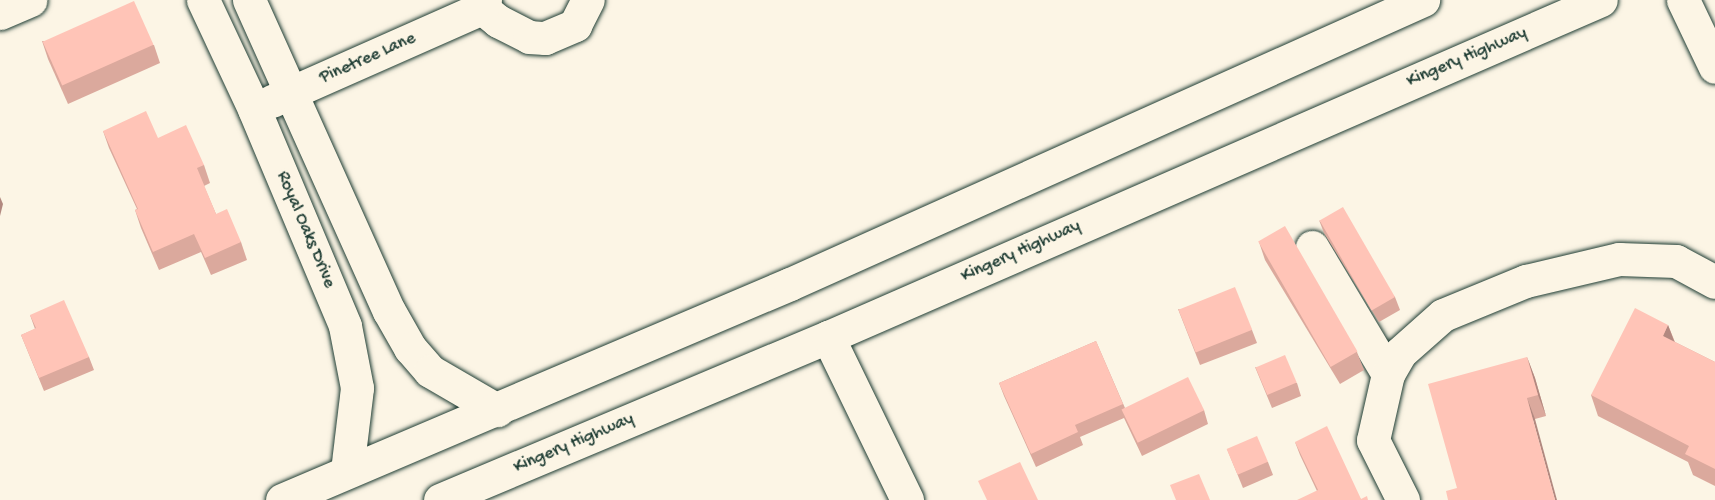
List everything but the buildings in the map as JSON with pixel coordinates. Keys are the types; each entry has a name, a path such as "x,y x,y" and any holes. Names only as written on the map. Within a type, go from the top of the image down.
{"main road":[{"path":"0,13 30,0"},
{"name":"Royal Oaks Drive","path":"203,0 254,109 352,349 357,388 347,471"},
{"path":"249,0 389,311 410,348 430,371 497,410"},
{"name":"Pinetree Lane","path":"254,109 484,4 514,30 545,38 575,25 588,0"},
{"path":"282,500 790,284 1423,0"},
{"name":"Kingery Highway","path":"440,500 828,338 1600,0"},
{"path":"1683,0 1715,67"},
{"path":"1312,247 1388,374"},
{"path":"1403,500 1373,440 1388,374 1400,353 1443,315 1526,281 1619,259 1676,261 1715,282"},
{"path":"828,338 907,500"}]}
